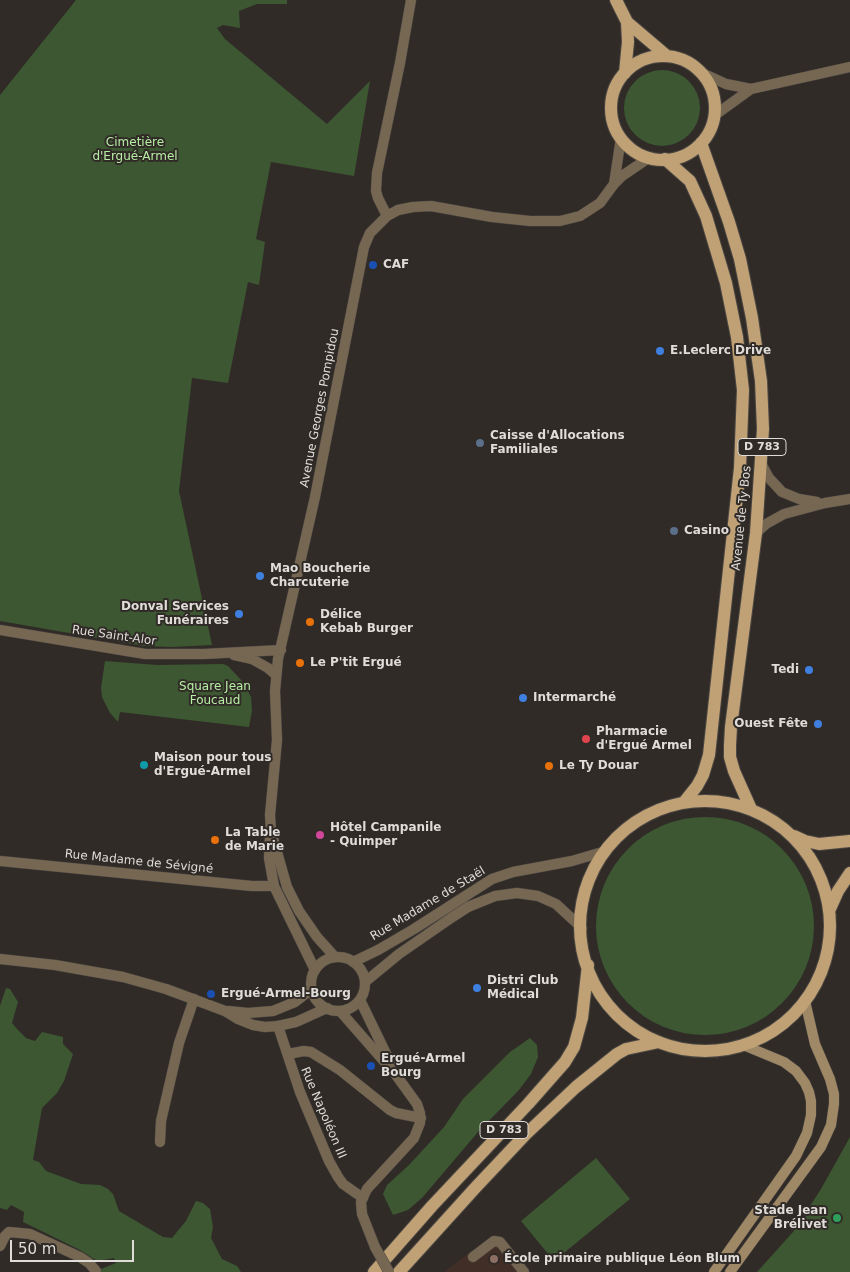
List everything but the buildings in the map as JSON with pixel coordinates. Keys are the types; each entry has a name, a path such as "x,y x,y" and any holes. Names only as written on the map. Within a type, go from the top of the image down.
{"main road":[{"path":"616,0 627,22 667,56"},
{"path":"625,73 628,42 627,22"},
{"path":"667,56 680,58 692,64 702,73 709,82 713,92 715,115 710,130 702,143 685,155 665,159 650,158 634,150 621,138 612,116 613,93 625,73 637,63 651,57 667,56"},
{"name":"Avenue de Ty Bos","path":"702,143 734,240 752,318 758,356 762,404 762,465 756,534 730,745 730,757 734,771 751,809"},
{"name":"Avenue de Ty Bos","path":"665,159 690,181 706,216 726,283 736,328 743,390 740,468 709,755 703,775 685,802"},
{"path":"791,835 805,852 825,890 829,911 829,943 818,979 805,1001 788,1019 768,1034 744,1045 728,1049 705,1051 682,1049 659,1042 635,1030 614,1013 599,991 588,965 582,928 584,900 595,866 623,830 656,810 685,802 718,801 751,809 791,835 805,841 818,844 850,841"},
{"path":"829,911 838,891 850,873"},
{"name":"D 783","path":"374,1272 432,1206 565,1062 574,1047 582,1018 588,965"},
{"path":"730,1272 821,1147 832,1125 834,1094 830,1079 815,1044 805,1001"},
{"name":"D 783","path":"399,1272 494,1167 576,1087 607,1060 621,1052 659,1042"},
{"path":"714,1272 796,1156 807,1133 811,1115 809,1092 796,1071 784,1062 744,1045"}],"street":[{"path":"411,0 377,173 376,191 387,216 402,209 431,206 514,220 560,221 580,216 592,210 600,203 614,184 650,158"},
{"path":"715,115 751,89 850,67"},
{"path":"702,73 726,84 751,89"},
{"path":"614,184 621,138"},
{"name":"Avenue Georges Pompidou","path":"315,970 274,886 270,870 268,850 277,740 276,675 315,497 361,257 370,233 387,216"},
{"path":"762,465 776,487 787,496 809,502 825,503"},
{"path":"756,534 774,519 825,503 850,499"},
{"name":"Rue Saint-Alor","path":"0,630 139,654 166,655 281,650"},
{"name":"Rue Saint-Alor","path":"226,653 252,659 276,675"},
{"name":"Avenue Georges Pompidou","path":"271,831 292,897 305,920 335,957"},
{"name":"Rue Madame de Staël","path":"353,962 407,933 492,879 513,872 572,861 606,852"},
{"name":"Rue Madame de Sévigné","path":"0,860 252,886 274,886"},
{"path":"284,876 274,886 292,897"},
{"name":"Rue Madame de Staël","path":"365,982 399,954 451,918 468,907 495,896 517,893 538,896 556,904 582,928"},
{"path":"335,957 353,962 363,974 365,982 360,1000 354,1005 340,1010 327,1008 320,1004 312,989 315,970 326,960 335,957"},
{"path":"0,959 55,964 145,983 225,1011 253,1025 265,1027 296,1022 327,1008"},
{"path":"225,1011 248,1013 273,1011 295,1002 312,989"},
{"path":"160,1142 162,1122 179,1043 194,999"},
{"path":"360,1000 396,1075"},
{"path":"340,1010 396,1075 417,1104 420,1118 419,1127 414,1138 403,1152 372,1183 363,1198 361,1209 366,1225 388,1272"},
{"name":"Rue Napoléon III","path":"278,1026 303,1101 338,1177 350,1190 363,1198"},
{"path":"288,1054 304,1051 310,1052 340,1070 390,1110 420,1118"},
{"path":"0,1246 9,1232 22,1232 80,1257 96,1271"},
{"path":"474,1257 494,1241 500,1242 524,1272"}],"shaded area":[{"name":"École primaire publique Léon Blum","path":"497,1245 518,1272 444,1272 470,1252 477,1261"}],"green space":[{"name":"Cimetière d'Ergué-Armel","path":"76,0 287,0 287,4 257,4 239,11 240,28 223,25 217,28 225,39 327,124 370,81 354,176 271,162 256,239 265,242 259,285 248,282 228,383 192,378 179,491 212,645 144,646 0,621 0,95"},
{"path":"662,70 677,73 689,81 697,93 700,108 697,123 689,135 677,143 662,146 647,143 635,135 627,123 624,108 627,93 635,81 647,73"},
{"name":"Square Jean Foucaud","path":"105,661 157,665 223,664 228,666 243,682 251,697 252,711 249,727 120,712 118,722 110,713 102,697 101,688"},
{"path":"705,817 726,819 747,826 756,830 782,849 801,875 805,884 812,905 814,926 812,947 805,968 801,977 782,1003 756,1022 747,1026 726,1033 705,1035 684,1033 663,1026 654,1022 628,1003 609,977 605,968 598,947 596,926 598,905 605,884 609,875 628,849 654,830 663,826 684,819"},
{"path":"6,988 10,989 18,1002 12,1023 26,1038 35,1041 42,1032 63,1037 63,1044 73,1054 64,1081 57,1093 42,1108 33,1160 39,1162 46,1171 81,1184 100,1185 108,1189 113,1194 119,1211 163,1237 172,1238 186,1221 196,1201 203,1203 210,1209 213,1227 211,1238 222,1259 237,1266 241,1272 101,1272 101,1269 116,1263 114,1258 97,1261 80,1250 23,1222 24,1212 11,1205 7,1210 0,1208 0,1006"},
{"path":"530,1038 537,1045 538,1057 531,1074 519,1090 478,1132 422,1198 408,1210 393,1215 383,1194 387,1185 409,1165 444,1127 463,1099 510,1052"},
{"path":"850,1137 850,1272 757,1272 793,1232 821,1189"},
{"path":"596,1158 630,1199 554,1261 521,1221"}],"place":[{"name":"CAF","path":"373,265"},
{"name":"E.Leclerc Drive","path":"660,351"},
{"name":"Caisse d'Allocations Familiales","path":"480,443"},
{"name":"Casino","path":"674,531"},
{"name":"Mao Boucherie Charcuterie","path":"260,576"},
{"name":"Donval Services Funéraires","path":"239,614"},
{"name":"Délice Kebab Burger","path":"310,622"},
{"name":"Le P'tit Ergué","path":"300,663"},
{"name":"Tedi","path":"809,670"},
{"name":"Intermarché","path":"523,698"},
{"name":"Ouest Fête","path":"818,724"},
{"name":"Pharmacie d'Ergué Armel","path":"586,739"},
{"name":"Maison pour tous d'Ergué-Armel","path":"144,765"},
{"name":"Le Ty Douar","path":"549,766"},
{"name":"Hôtel Campanile - Quimper","path":"320,835"},
{"name":"La Table de Marie","path":"215,840"},
{"name":"Distri Club Médical","path":"477,988"},
{"name":"Ergué-Armel-Bourg","path":"211,994"},
{"name":"Ergué-Armel Bourg","path":"371,1066"},
{"name":"Stade Jean Brélivet","path":"837,1218"},
{"name":"École primaire publique Léon Blum","path":"494,1259"}]}
